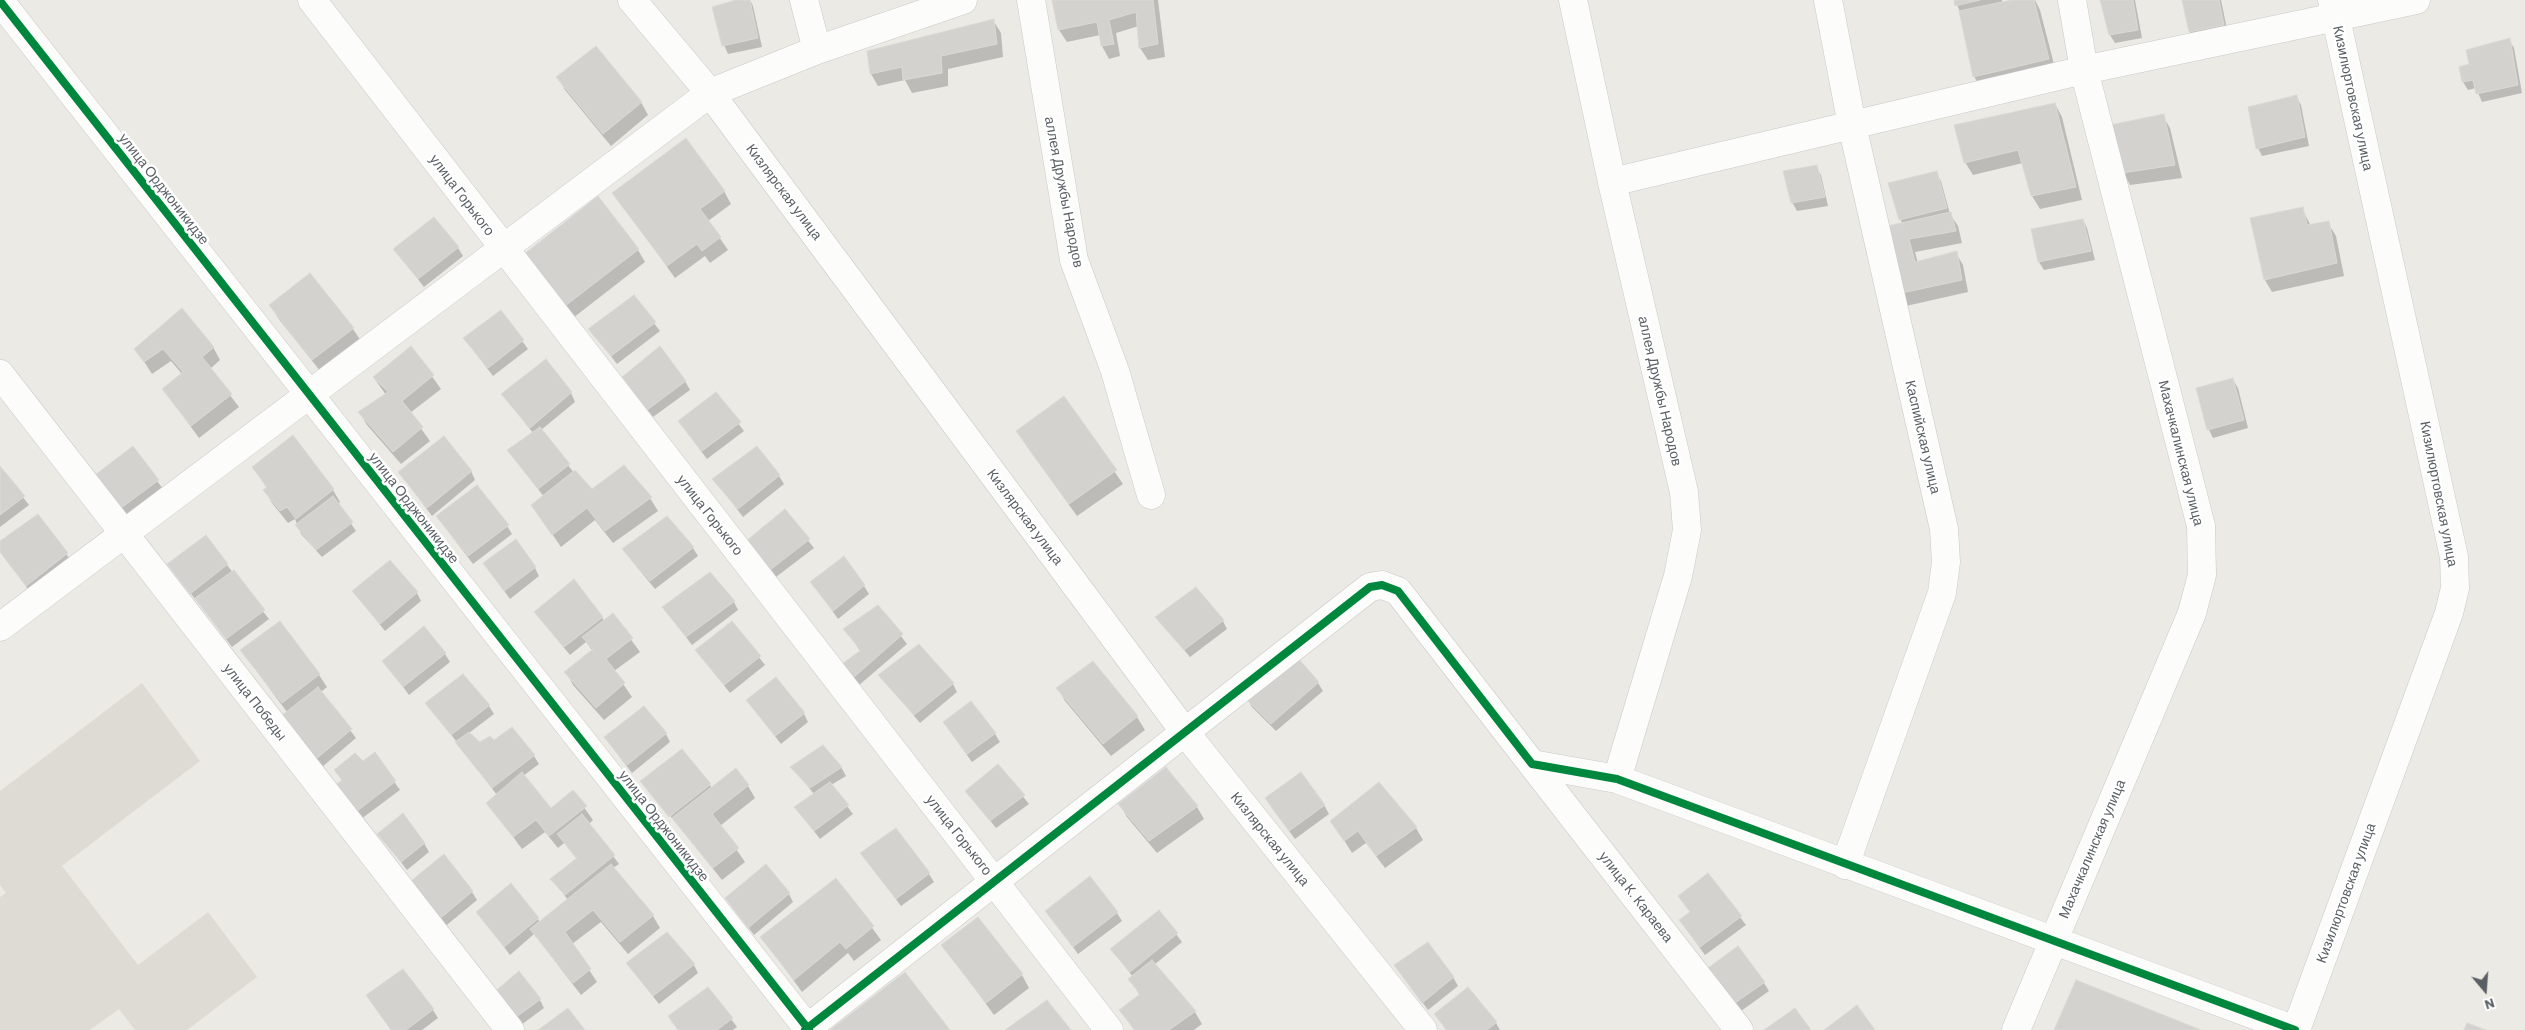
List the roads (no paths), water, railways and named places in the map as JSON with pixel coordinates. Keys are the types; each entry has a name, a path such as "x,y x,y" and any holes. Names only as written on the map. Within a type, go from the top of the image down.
{"street":[{"name":"улица Горького","path":"312,0 504,250 995,880 1109,1030"},
{"name":"Кизлярская улица","path":"632,0 710,93 1184,731 1423,1030"},
{"path":"804,0 817,50"},
{"path":"0,627 308,394 504,250 710,93 817,50 963,0"},
{"name":"аллея Дружбы Народов","path":"1031,0 1074,260 1114,372 1151,495"},
{"name":"аллея Дружбы Народов","path":"1573,0 1612,182 1684,492 1687,530 1678,576 1617,779"},
{"name":"Каспийская улица","path":"1828,0 1852,125 1944,530 1946,562 1942,593 1845,865"},
{"name":"Махачкалинская улица","path":"2016,1030 2192,613 2202,575 2201,526 2084,70 2072,0"},
{"path":"1612,182 2084,70 2333,8 2416,0"},
{"name":"улица Орджоникидзе","path":"0,1 807,1029"},
{"name":"Кизилюртовская улица","path":"2296,1030 2449,612 2456,588 2454,557 2333,8"},
{"name":"улица Победы","path":"0,374 510,1030"},
{"name":"улица К. Караева","path":"807,1029 1184,731 1370,587 1382,585 1398,591 1739,1030"},
{"path":"1532,764 1617,779 1845,865 2296,1030"}]}
